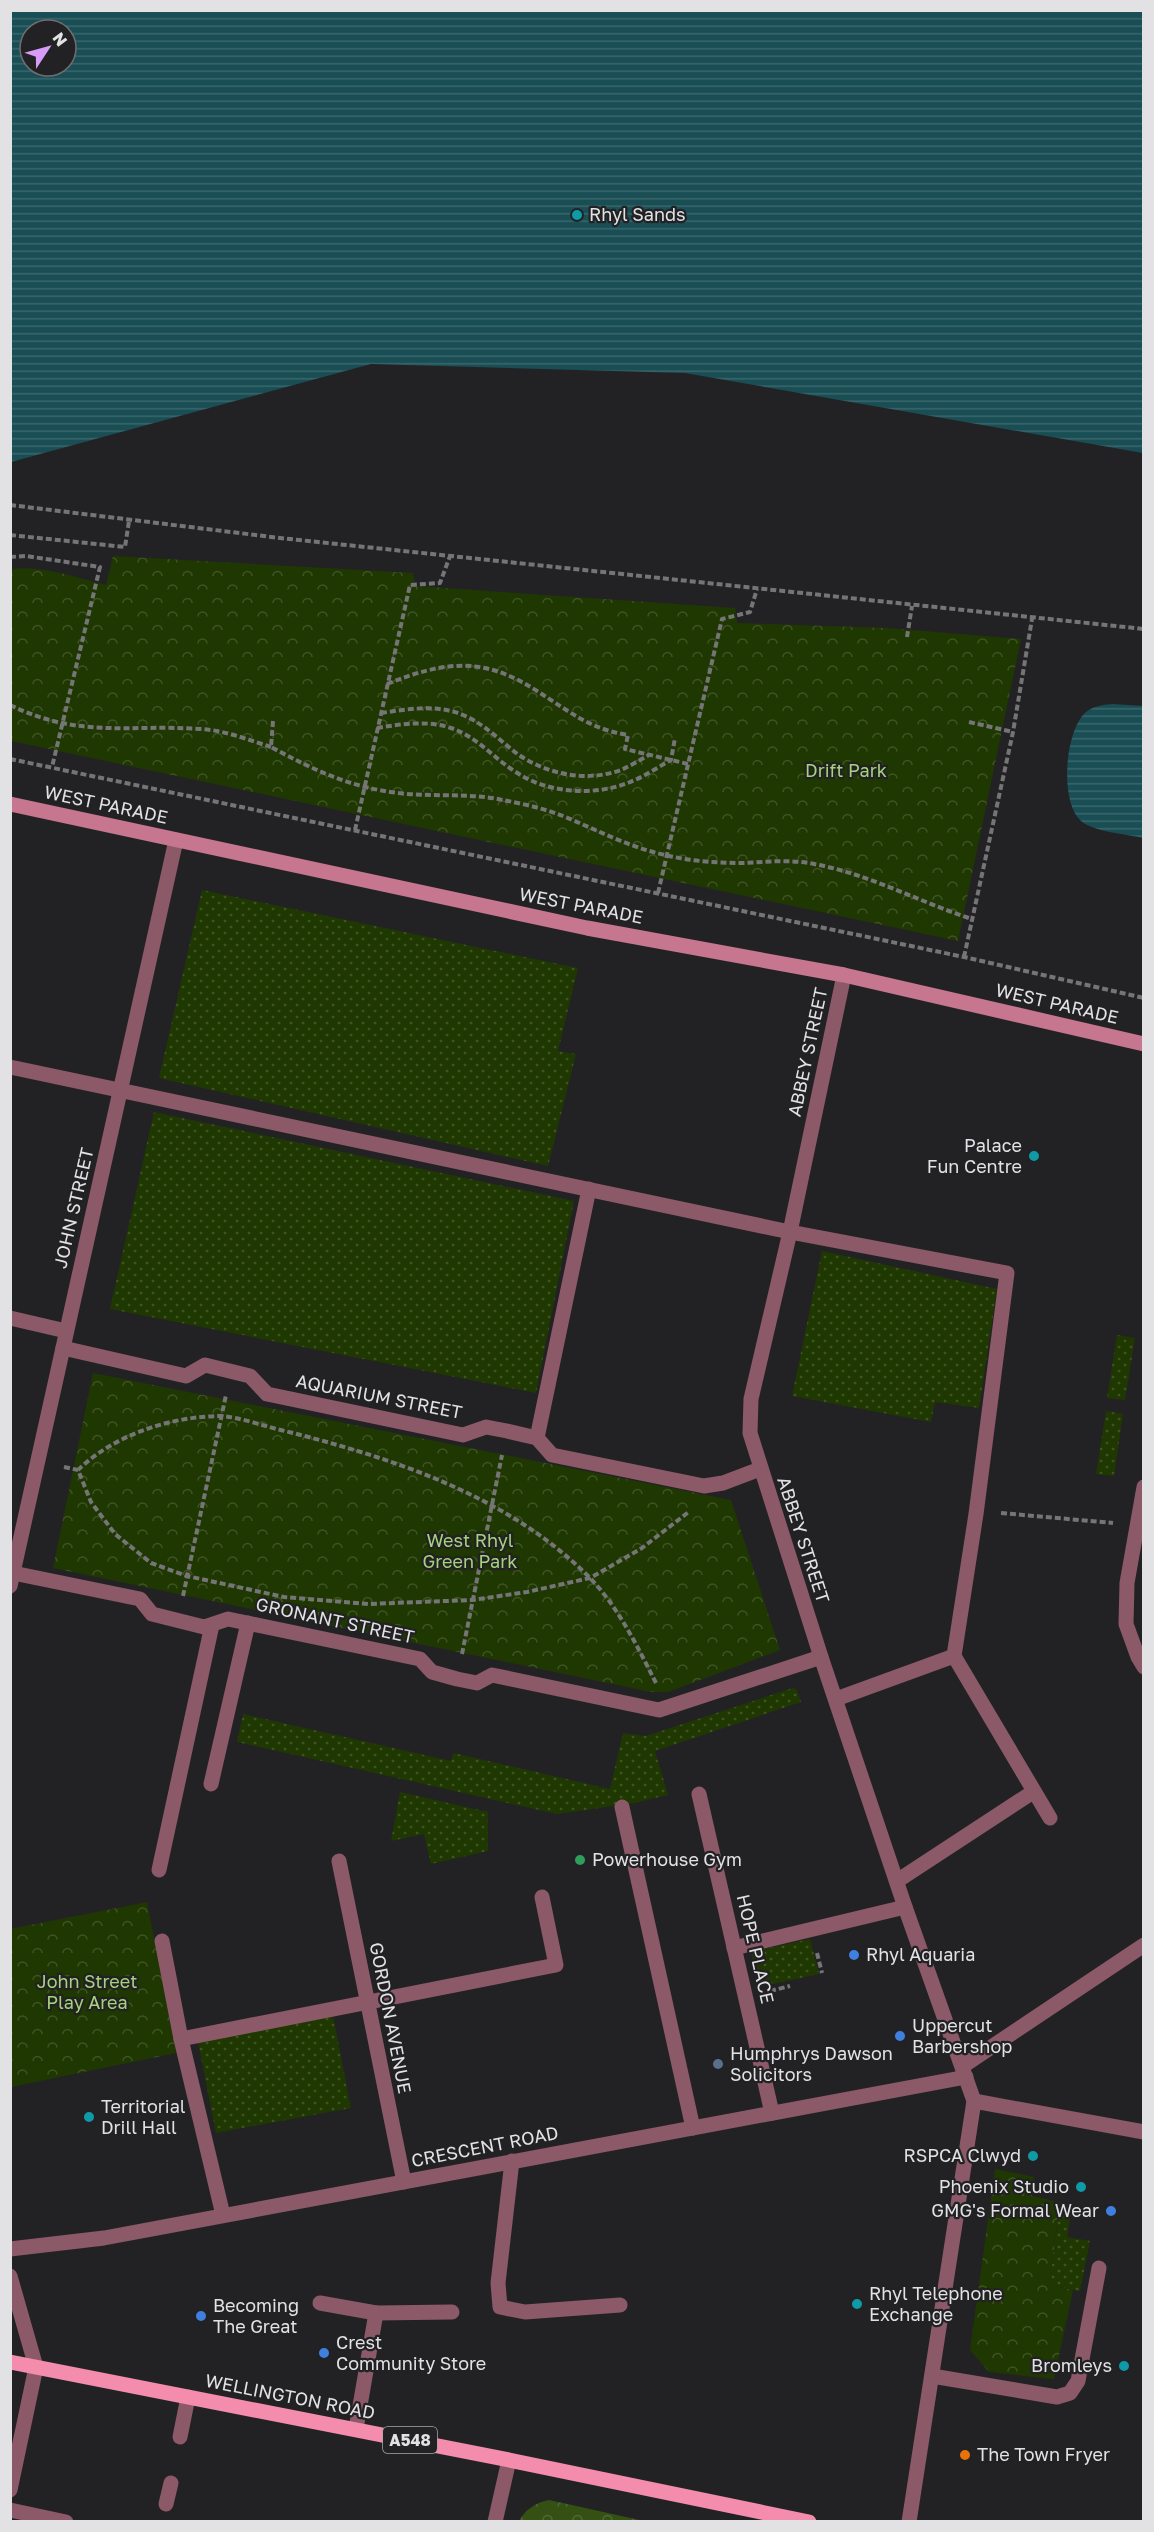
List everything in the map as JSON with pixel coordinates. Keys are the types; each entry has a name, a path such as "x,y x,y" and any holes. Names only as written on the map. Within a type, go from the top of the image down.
{"main road":[{"name":"WEST PARADE","path":"10,804 586,927 844,975 1143,1044"},
{"name":"WELLINGTON ROAD","path":"10,2362 356,2429 805,2521"}],"street":[{"name":"JOHN STREET","path":"11,1581 176,840"},
{"name":"ABBEY STREET","path":"844,975 790,1232 751,1399 750,1433 821,1657 905,1907 974,2101"},
{"path":"10,1067 790,1232 1007,1273 976,1511 954,1656 1050,1818"},
{"path":"537,1438 589,1189"},
{"path":"10,1318 66,1331"},
{"name":"AQUARIUM STREET","path":"63,1348 186,1376 205,1365 250,1376 267,1394 463,1435 486,1427 507,1431 537,1438 552,1455 704,1486 723,1483 760,1468"},
{"path":"1143,1487 1127,1583 1126,1624 1137,1657 1143,1667"},
{"name":"GRONANT STREET","path":"11,1581 140,1599 152,1614 204,1627 228,1618 420,1659 432,1672 477,1683 492,1675 659,1710 821,1657"},
{"path":"211,1784 248,1623"},
{"path":"159,1870 212,1624"},
{"path":"836,1699 954,1656"},
{"path":"897,1881 1033,1792"},
{"name":"HOPE PLACE","path":"699,1794 772,2113"},
{"path":"622,1807 693,2128"},
{"name":"GORDON AVENUE","path":"339,1861 404,2182"},
{"path":"181,2039 556,1965 542,1898"},
{"path":"734,1947 905,1907"},
{"path":"162,1941 181,2039 223,2216"},
{"name":"CRESCENT ROAD","path":"10,2249 104,2238 223,2216 772,2113 964,2072 1143,1945"},
{"path":"909,2522 974,2101 1143,2132"},
{"path":"512,2161 498,2283 500,2307 525,2312 620,2306"},
{"path":"932,2376 1057,2397 1070,2393 1078,2381 1099,2268"},
{"path":"10,2276 36,2367 10,2490"},
{"path":"320,2303 376,2313 452,2312"},
{"path":"356,2429 376,2313"},
{"path":"180,2437 188,2397"},
{"path":"495,2522 509,2460"},
{"path":"166,2504 171,2483"},
{"path":"10,2510 66,2522"}],"path":[{"path":"10,505 129,521 1143,630"},
{"path":"10,535 125,547 129,521"},
{"path":"10,557 26,556 100,567 60,724 52,767"},
{"path":"355,830 410,585 440,583 450,556"},
{"path":"658,893 722,619 750,612 757,589"},
{"path":"907,637 912,606"},
{"path":"964,957 1013,732 1032,619"},
{"path":"387,684 438,667 467,665 496,670 537,690 573,716 591,725 628,735 625,749 688,764"},
{"path":"10,705 60,724 94,729 201,729 271,747 332,778 364,788 435,796 468,796 514,803 561,815 631,846 666,856 704,862 812,863 877,882 972,919"},
{"path":"381,713 418,708 443,710 463,715 482,725 519,755 541,767 564,774 593,776 621,770 650,754"},
{"path":"271,747 273,721"},
{"path":"969,722 1013,732"},
{"path":"377,728 425,724 449,727 474,740 519,775 575,791 612,788 633,781 671,760"},
{"path":"671,760 675,738"},
{"path":"10,759 964,957 1143,998"},
{"path":"178,1620 231,1371"},
{"path":"659,1710 658,1686 629,1630 590,1578 536,1533 492,1504 386,1461 313,1438 221,1416 185,1419 139,1432 105,1448 78,1470 91,1502 115,1534 151,1563 187,1576 284,1597 368,1604 472,1600 527,1592 590,1578 642,1548 694,1508"},
{"path":"457,1679 507,1431"},
{"path":"976,1511 1137,1525"}],"green space":[{"name":"Drift Park","path":"113,556 413,573 415,586 735,608 737,623 887,628 1021,639 958,941 11,741 11,569 47,570 106,585"},
{"path":"202,890 578,968 558,1051 576,1054 548,1166 159,1078"},
{"path":"154,1112 574,1201 536,1393 110,1309"},
{"path":"822,1251 997,1289 979,1408 935,1402 931,1422 792,1396"},
{"path":"1117,1335 1135,1338 1125,1400 1107,1398"},
{"name":"West Rhyl Green Park","path":"93,1373 731,1500 780,1650 668,1692 651,1692 53,1568"},
{"path":"1106,1411 1123,1414 1114,1476 1096,1474"},
{"path":"793,1688 797,1690 801,1702 655,1751 668,1795 634,1803 557,1814 237,1742 243,1714 451,1761 453,1753 610,1789 623,1733 646,1736"},
{"path":"400,1792 488,1812 488,1851 431,1864 424,1834 391,1841"},
{"name":"John Street Play Area","path":"147,1902 176,2053 11,2087 10,1929"},
{"path":"810,1939 819,1974 759,1987 751,1952"},
{"path":"333,2016 351,2108 216,2133 198,2042"},
{"path":"995,2169 1034,2177 1032,2196 1060,2202 1049,2285 1073,2290 1054,2379 989,2372 970,2350"},
{"path":"1059,2211 1071,2213 1067,2237 1090,2241 1080,2291 1049,2285"},
{"path":"549,2500 644,2521 519,2521 531,2507"}],"water":[{"name":"Rhyl Sands","path":"11,10 1143,11 1143,453 685,373 371,364 11,462"},
{"path":"1101,705 1143,706 1143,838 1087,825 1074,812 1070,798 1067,766 1073,734 1086,712"}],"place":[{"name":"Rhyl Sands","path":"577,215"},
{"name":"Palace Fun Centre","path":"1034,1156"},
{"name":"Powerhouse Gym","path":"580,1860"},
{"name":"Rhyl Aquaria","path":"854,1955"},
{"name":"Uppercut Barbershop","path":"900,2036"},
{"name":"Humphrys Dawson Solicitors","path":"718,2064"},
{"name":"Territorial Drill Hall","path":"89,2117"},
{"name":"RSPCA Clwyd","path":"1033,2156"},
{"name":"Phoenix Studio","path":"1081,2187"},
{"name":"GMG's Formal Wear","path":"1111,2211"},
{"name":"Rhyl Telephone Exchange","path":"857,2304"},
{"name":"Becoming The Great","path":"201,2316"},
{"name":"Crest Community Store","path":"324,2353"},
{"name":"Bromleys","path":"1124,2366"},
{"name":"The Town Fryer","path":"965,2455"}]}
